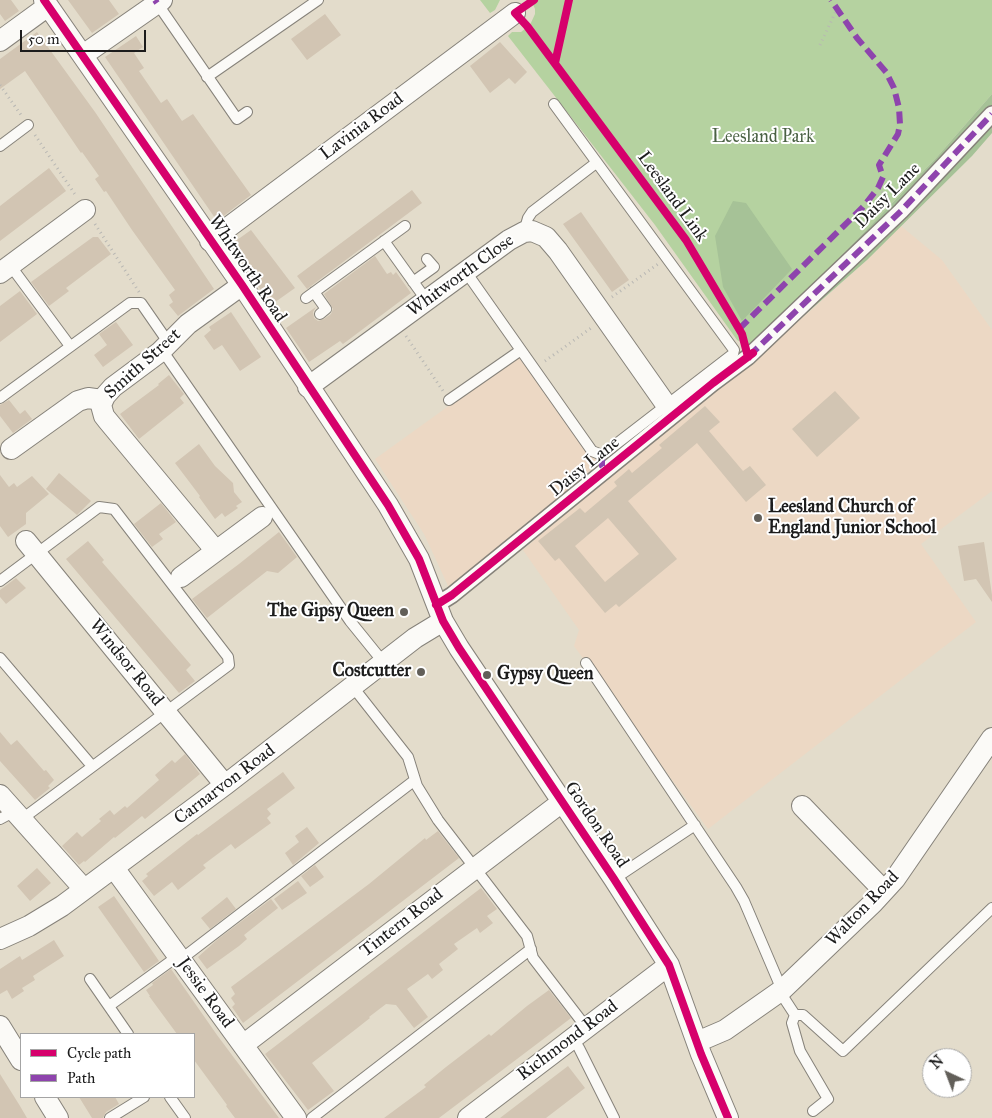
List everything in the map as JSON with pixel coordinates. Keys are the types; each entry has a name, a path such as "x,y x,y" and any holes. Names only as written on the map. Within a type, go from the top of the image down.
{"street":[{"path":"83,55 159,2"},
{"path":"0,41 46,3"},
{"name":"Whitworth Road","path":"46,3 242,285 388,505 419,559"},
{"name":"Lavinia Road","path":"210,241 515,13"},
{"name":"Daisy Lane","path":"440,613 452,595 713,383 748,357 901,211 992,114"},
{"path":"5,269 85,210"},
{"name":"Whitworth Close","path":"308,387 509,240 524,232 532,231 546,237 558,251 666,406"},
{"name":"Smith Street","path":"216,551 108,421 102,410 102,400 113,387 165,346 188,324 242,285"},
{"path":"12,449 78,401 88,398 102,400"},
{"path":"181,577 262,517"},
{"name":"Windsor Road","path":"31,548 225,785"},
{"name":"Gordon Road","path":"419,559 440,613 459,648 614,879 669,965 697,1042 728,1118"},
{"name":"Carnarvon Road","path":"0,939 42,918 114,868 426,631 440,613"},
{"name":"Walton Road","path":"697,1042 725,1030 781,991 884,891 992,738"},
{"path":"0,794 12,816 84,889"},
{"name":"Tintern Road","path":"243,1045 562,802"},
{"path":"802,806 884,891"},
{"name":"Jessie Road","path":"114,868 296,1118"},
{"name":"Richmond Road","path":"468,1118 669,965"},
{"path":"0,1026 20,1058"},
{"path":"45,1098 58,1118"}],"lane":[{"path":"208,77 318,0"},
{"path":"159,2 237,119 247,112"},
{"path":"466,272 592,451 602,455 734,354 734,350 554,104"},
{"path":"0,146 28,125"},
{"path":"524,232 532,212 546,199 596,163"},
{"path":"320,314 326,309 310,295 405,226"},
{"path":"384,241 427,301"},
{"path":"414,282 434,267 427,258"},
{"path":"5,269 70,346"},
{"path":"0,398 130,303 141,303 165,346 328,590 384,663"},
{"path":"449,400 521,350"},
{"path":"0,581 31,548 63,533 99,507 114,509 228,657 229,665 92,766 12,816"},
{"path":"0,658 92,766"},
{"path":"586,663 744,901 781,991 795,1015 792,1024 800,1051 828,1099 813,1111"},
{"path":"354,686 408,757 417,786 438,820 527,936 533,958 579,1033 579,1048 614,1118"},
{"path":"108,1006 179,958 415,780"},
{"path":"614,879 695,825"},
{"path":"795,1015 804,1015 843,1051 992,908"},
{"path":"312,1118 531,949"},
{"path":"90,979 127,1033"},
{"path":"110,1118 142,1098"},
{"path":"171,1098 185,1118"}],"path":[{"path":"820,45 837,9"},
{"path":"0,86 139,289"},
{"path":"534,368 667,258"},
{"path":"397,323 449,400"}],"shaded area":[{"name":"Leesland Church of England Junior School","path":"901,226 942,260 992,330 992,491 921,544 976,622 708,829 574,646 579,630 523,550 623,464 757,357 867,260"},
{"path":"518,356 601,467 449,588 424,534 375,459"}],"green space":[{"path":"480,0 500,0 495,10 490,13"},
{"name":"Leesland Park","path":"531,0 992,0 992,94 936,158 797,301 748,346 737,340 655,225 508,36 512,32 521,32 530,25 535,14"},
{"path":"992,94 992,133 972,156 867,260 757,357 748,346 797,301 936,158"},
{"path":"733,201 746,203 792,269 742,321 723,287 715,236"}],"building":[{"path":"0,0 11,0 19,11 5,21 0,14"},
{"path":"68,0 109,0 119,14 92,33"},
{"path":"325,14 341,35 307,60 291,39"},
{"path":"37,32 95,112 214,289 178,316 169,305 173,302 169,295 175,290 106,191 104,192 95,179 99,176 25,71 0,89 0,59"},
{"path":"136,36 143,47 134,53 144,68 139,71 161,103 167,99 182,121 193,114 251,195 217,221 105,57"},
{"path":"500,42 527,72 515,84 509,78 490,93 470,66"},
{"path":"49,168 66,191 0,241 0,206"},
{"path":"412,190 422,203 307,289 297,276"},
{"path":"581,212 629,280 612,292 563,224"},
{"path":"251,230 295,288 271,305 230,245"},
{"path":"93,237 98,237 111,254 66,288 69,291 49,306 31,282"},
{"path":"375,256 387,274 391,272 393,275 396,272 411,293 343,344 340,341 309,362 286,328 316,307 313,312 314,318 318,321 331,314 333,309 324,294"},
{"path":"20,291 37,314 0,342 0,306"},
{"path":"231,312 261,357 240,371 222,345 214,350 204,336 211,330 209,327"},
{"path":"116,322 133,345 103,367 94,355 107,345 99,334"},
{"path":"169,375 184,394 180,398 184,403 139,439 120,414 159,385"},
{"path":"835,391 860,418 817,457 792,429"},
{"path":"9,400 20,414 25,410 32,419 13,433 0,416 0,405"},
{"path":"705,406 720,422 709,431 743,471 750,466 766,485 746,502 697,443 628,501 677,559 619,607 616,604 605,613 559,558 555,561 538,541 580,508 585,513 617,486 614,482 629,469 632,473 662,448 659,445","holes":["608,518 639,554 605,582 575,546"]},
{"path":"199,444 215,466 233,483 234,492 242,502 236,506 238,508 225,517 222,513 215,519 175,463"},
{"path":"59,473 91,501 77,515 46,489"},
{"path":"0,475 9,487 14,483 17,487 32,476 49,494 26,513 26,524 8,537 0,526"},
{"path":"161,503 176,522 159,534 163,539 152,547 134,524"},
{"path":"279,532 297,557 278,573 267,571 207,618 192,599"},
{"path":"88,541 104,560 102,562 191,665 186,670 195,681 179,693 66,559"},
{"path":"984,542 992,602 976,579 964,581 958,546"},
{"path":"16,578 26,588 6,604 0,597 0,590"},
{"path":"0,732 11,745 17,740 54,780 48,786 50,788 35,800 0,761"},
{"path":"185,754 200,774 145,819 142,816 79,865 62,846 77,832 82,837 101,821 99,819 110,810 114,815 125,806 127,808 159,780 155,775 172,760 175,763"},
{"path":"283,772 295,788 267,809 271,814 267,818 271,823 235,849 231,844 203,865 206,868 178,890 172,882 154,896 142,881 148,876 146,874 197,834"},
{"path":"307,827 319,843 293,865 285,853 299,842 295,836"},
{"path":"438,831 459,858 243,1023 232,1007 235,1004 231,998 235,994 231,987 369,884 425,838 426,840"},
{"path":"315,865 324,877 310,887 301,876"},
{"path":"37,868 51,883 30,901 17,886"},
{"path":"298,881 307,893 282,910 274,899"},
{"path":"481,888 497,909 487,916 493,923 480,933 477,928 454,944 458,949 439,964 443,970 432,979 428,974 407,989 428,1017 414,1028 396,1005 386,1004 369,1017 312,1063 334,1091 308,1110 265,1054"},
{"path":"114,896 159,961 144,972 98,907"},
{"path":"227,897 236,909 210,929 201,918"},
{"path":"271,899 278,908 244,935 247,939 239,946 207,969 198,957 218,939"},
{"path":"54,940 64,956 33,976 35,980 22,988 24,991 12,999 7,990 0,994 0,969 20,956 22,960"},
{"path":"171,969 279,1118 235,1118 195,1061 195,1033 176,1033 146,990 153,985 152,983"},
{"path":"549,990 571,1018 439,1118 384,1118 426,1087 424,1085 446,1067 489,1034 491,1036"},
{"path":"568,1066 585,1088 546,1118 500,1118"},
{"path":"0,1074 20,1106 27,1118 0,1118"},
{"path":"80,1098 116,1098 119,1104 106,1112 103,1118 92,1118"}],"marked path":[{"path":"739,329 863,207 878,188 883,177 879,165 898,134 900,124 899,108 894,88 886,72 857,38 831,0"},
{"path":"749,356 901,211 992,114"},
{"path":"602,455 602,466 605,470"}],"cycle path":[{"path":"44,0 242,285 388,505 419,559 443,621 459,648 614,879 669,965 701,1054 728,1118"},
{"name":"Leesland Link","path":"534,0 515,13 527,26 686,240 742,334 748,357"},
{"path":"555,63 569,0"},
{"path":"436,605 452,595 713,383 753,353"}],"place":[{"name":"Leesland Church of England Junior School","path":"758,518"},
{"name":"The Gipsy Queen","path":"404,612"},
{"name":"Costcutter","path":"421,672"},
{"name":"Gypsy Queen","path":"487,675"}]}
